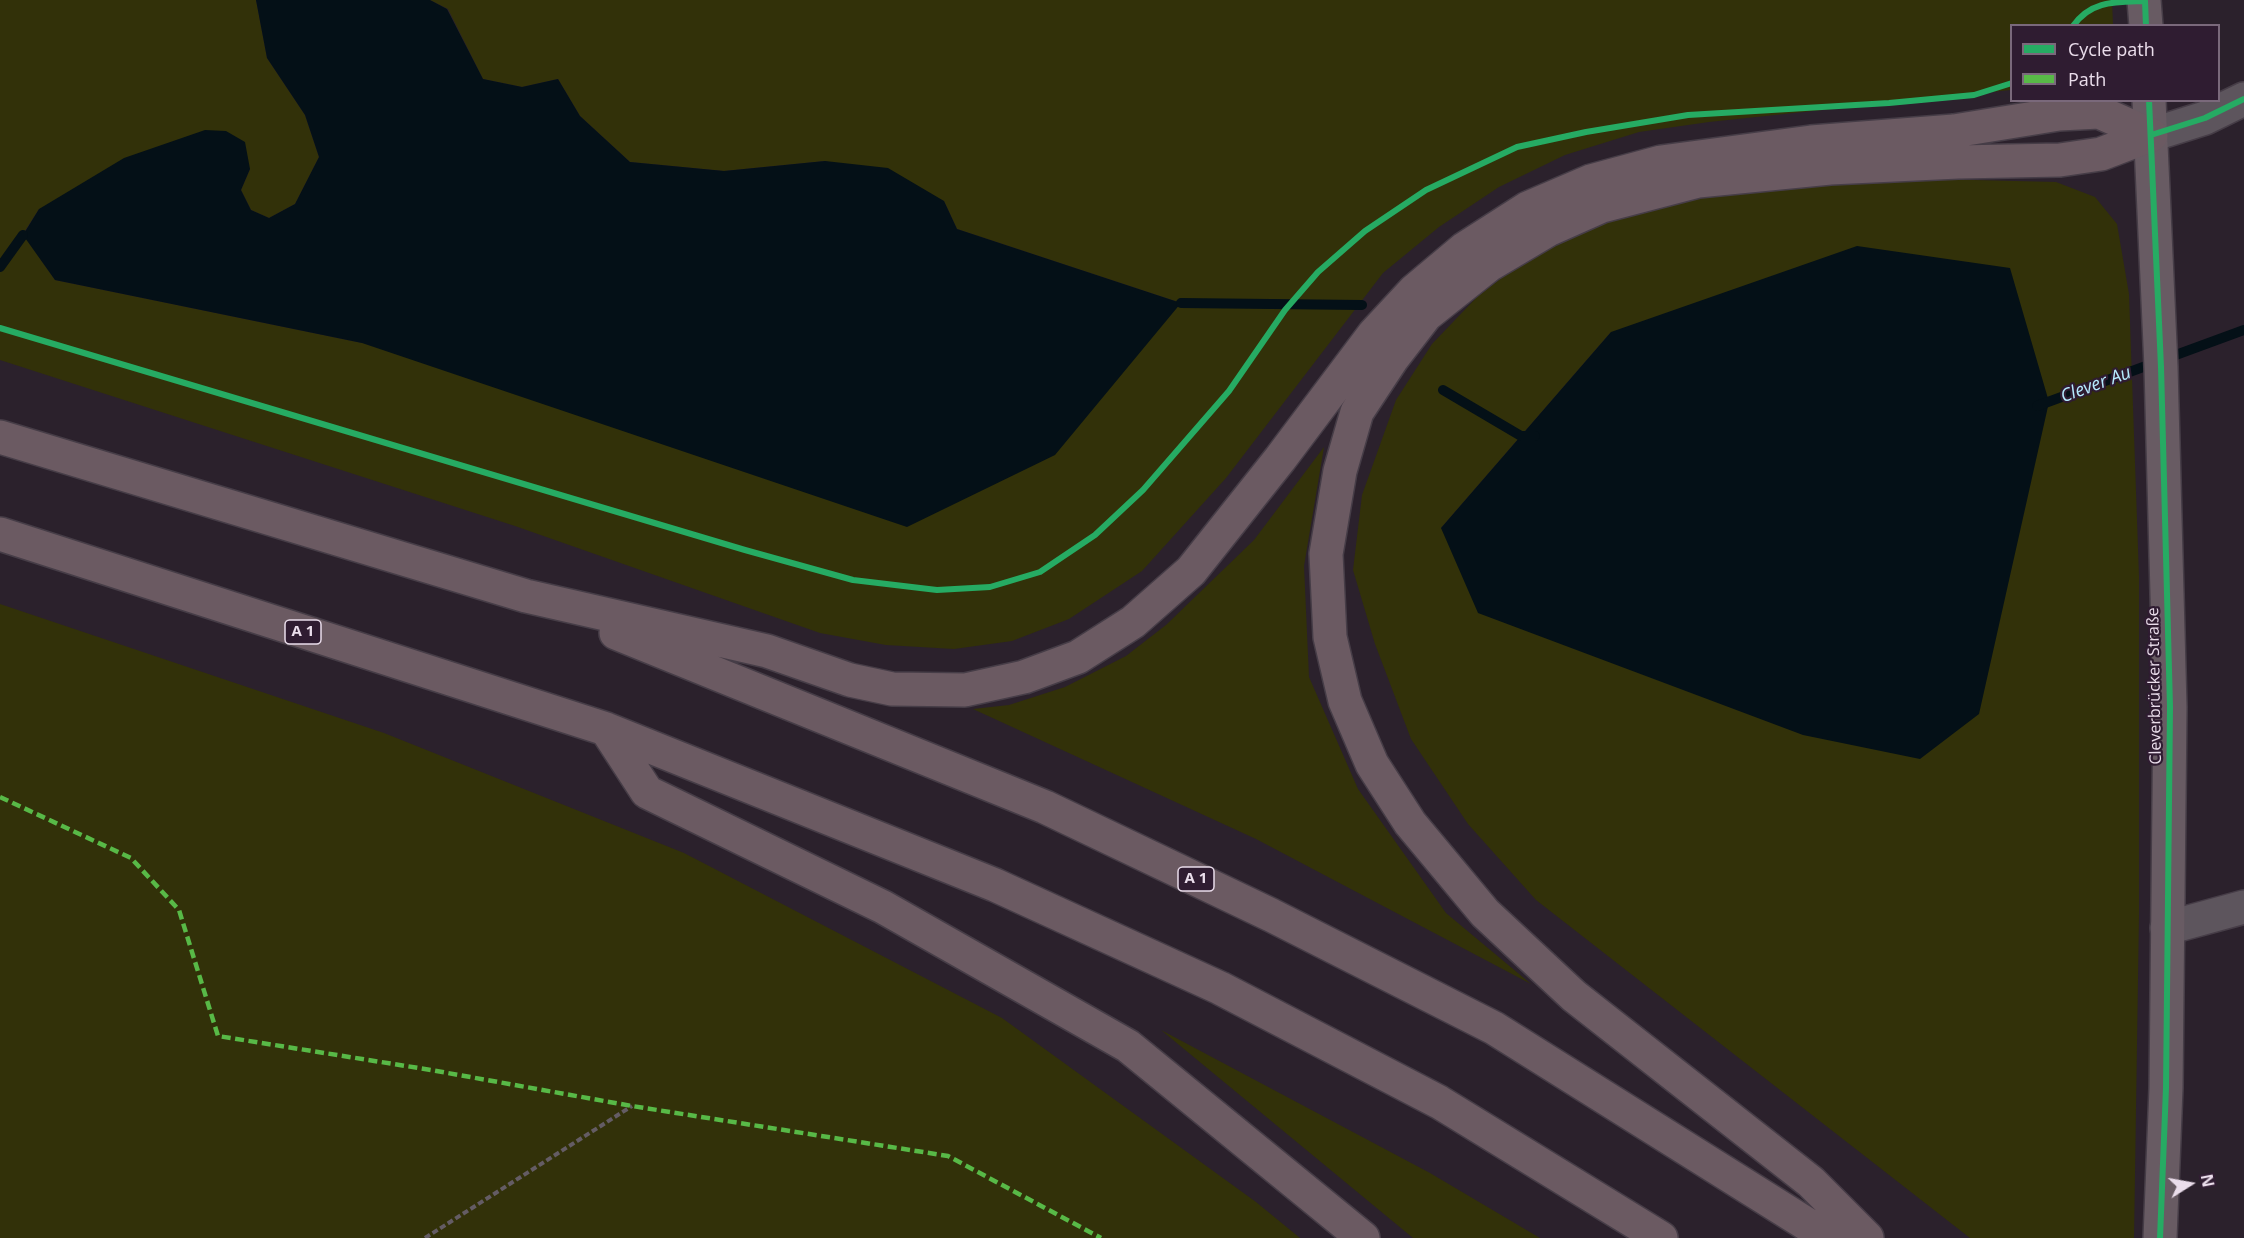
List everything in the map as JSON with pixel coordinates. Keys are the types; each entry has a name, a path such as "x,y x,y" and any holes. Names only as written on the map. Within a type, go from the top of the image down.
{"highway":[{"path":"526,596 767,651 850,680 892,689 964,690 1024,678 1078,657 1133,622 1191,571 1280,459 1374,334 1414,291 1464,249 1528,208 1591,181 1661,162 1811,142 1954,131 2059,114 2099,112 2151,135"},
{"path":"1867,1238 1811,1182 1574,996 1485,913 1410,823 1372,764 1345,701 1330,637 1326,554 1340,471 1357,412 1392,358 1426,315 1489,265 1548,230 1602,206 1698,182 1830,168 2060,160 2101,154 2151,135"},
{"name":"A 1","path":"0,437 526,596 1045,807 1271,915 1494,1028 1829,1238"},
{"name":"A 1","path":"0,534 606,729 994,885 1220,988 1439,1102 1660,1238"},
{"path":"606,729 647,792 883,907 1128,1046 1363,1238"}],"main road":[{"path":"2145,0 2146,24"},
{"name":"Cleverbrücker Straße","path":"2150,102 2161,367 2170,707 2166,1088 2160,1238"}],"street":[{"path":"2151,135 2205,118 2244,99"},
{"path":"2168,928 2244,907"}],"path":[{"path":"425,1238 632,1106"}],"shaded area":[{"path":"0,0 256,0 267,58 305,115 319,157 295,204 269,218 251,210 241,190 250,169 39,209 23,234 55,280 362,343 1181,303 957,229 944,201 825,161 724,171 630,162 580,116 558,79 522,87 483,79 448,9 430,0 2112,0 2113,24 2010,24 2010,90 1709,122 1639,132 1565,155 1499,187 1439,227 1383,273 1226,478 1142,571 1069,619 1012,641 954,649 886,645 820,633 515,526 0,360"},
{"path":"256,0 430,0 447,9 483,79 522,87 558,79 580,116 630,162 724,171 825,161 888,168 944,201 957,229 1181,303 1055,455 907,527 362,343 55,280 23,235 39,209 124,158 205,130 226,131 245,142 250,169 241,190 251,210 269,218 295,204 319,157 305,115 267,58"},
{"path":"1893,178 2056,182 2095,197 2117,224 2129,294 2139,576 2139,915 2134,1238 1970,1238 1536,900 1468,824 1411,739 1375,644 1353,570 1362,495 1396,400 1432,344 1477,297 1543,246 1611,219 1747,188","holes":["1611,332 1803,735 1441,528"]},
{"path":"1857,246 2010,268 2049,402 1979,714 1920,759 1803,735 1478,613 1441,528 1611,332"},
{"path":"1324,447 1304,566 1309,677 1358,789 1446,913 1531,984 1256,839 973,709 1009,705 1065,687 1126,656 1166,625 1254,540"},
{"path":"0,604 384,733 684,853 1002,1018 1256,1202 1300,1238 0,1238"},
{"path":"1161,1030 1430,1173 1540,1238 1413,1238"}],"waterway":[{"name":"Clever Au","path":"0,267 23,235"},
{"name":"Clever Au","path":"1181,303 1362,305"},
{"name":"Clever Au","path":"2037,406 2244,330"},
{"name":"Clever Au","path":"1443,390 1521,436 1535,436"}],"marked path":[{"path":"0,797 131,858 179,910 218,1036 431,1070 632,1106 948,1156 1101,1238"}],"cycle path":[{"path":"2075,24 2088,11 2105,4 2145,1 2146,24"},
{"path":"0,328 745,550 853,580 937,590 990,587 1040,572 1095,535 1143,490 1229,391 1285,310 1318,272 1365,231 1426,190 1517,147 1586,132 1688,115 1889,103 1974,95 2010,84"},
{"path":"2151,135 2205,118 2244,99"},
{"path":"2149,102 2161,367 2170,707 2166,1088 2160,1238"}]}
